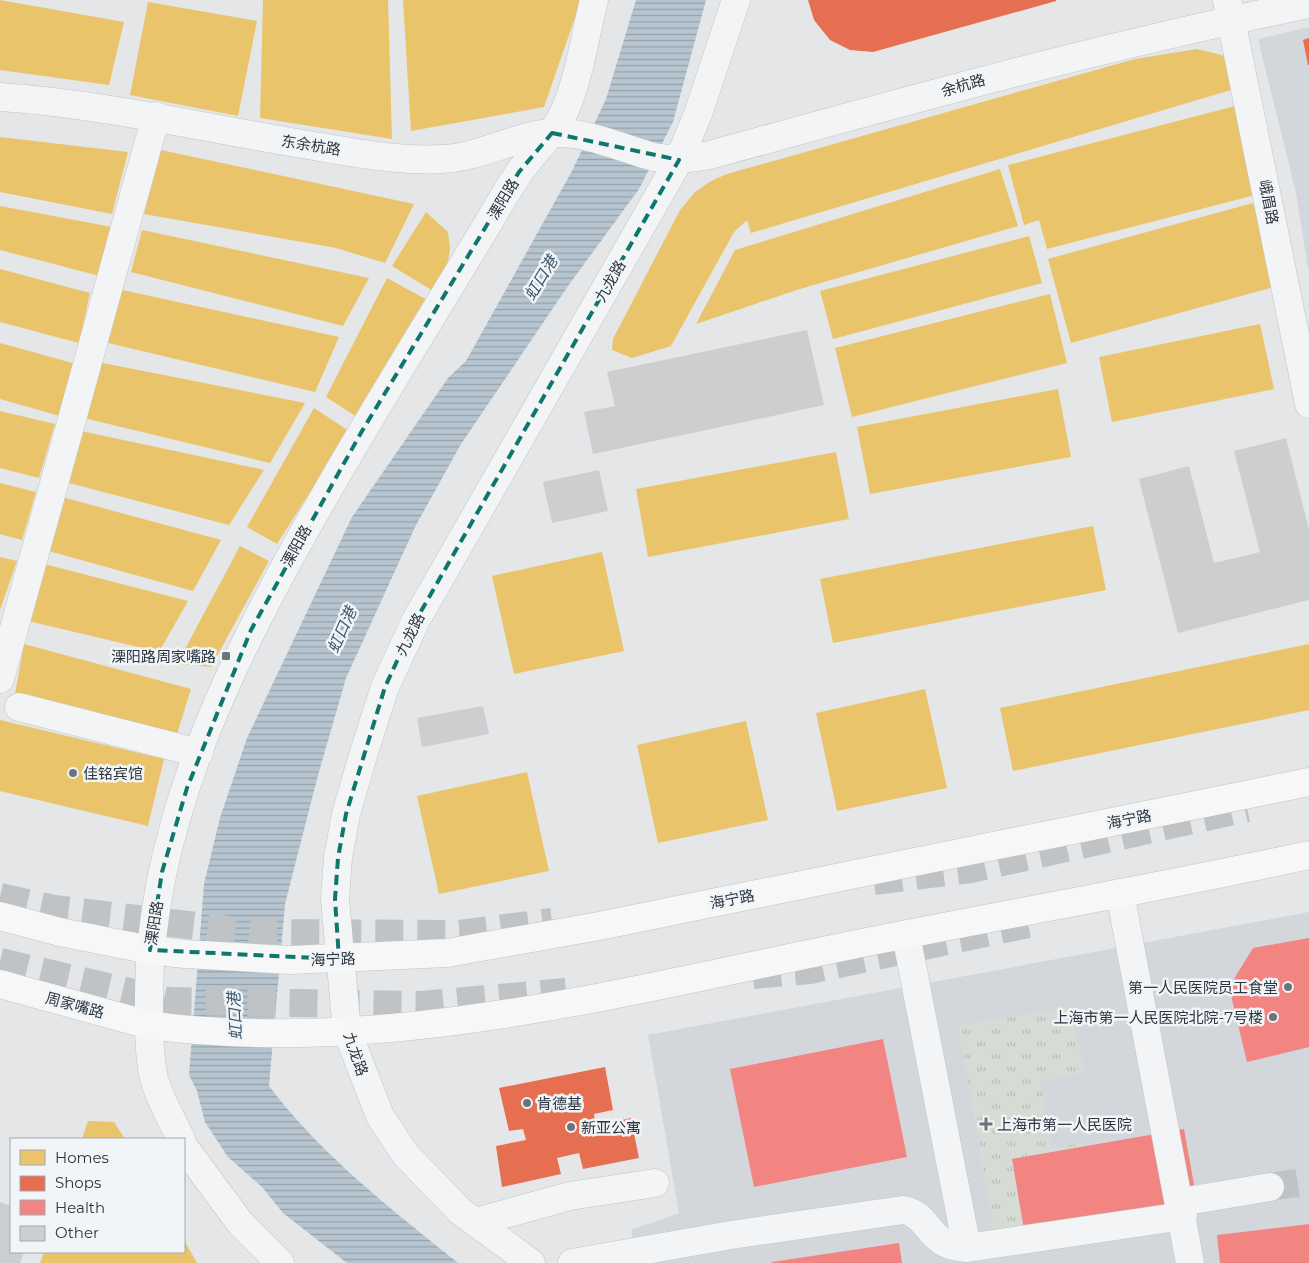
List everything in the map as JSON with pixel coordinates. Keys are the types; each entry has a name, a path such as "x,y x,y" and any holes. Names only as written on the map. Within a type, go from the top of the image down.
{"main road":[{"name":"海宁路","path":"150,950 290,960 447,953 599,926 1309,782"},
{"path":"161,1027 283,1034 451,1022 637,990 1309,855"},
{"path":"0,916 60,932 150,950"},
{"name":"周家嘴路","path":"0,984 161,1027"}],"street":[{"name":"溧阳路","path":"180,1138 154,1079 161,1027 150,950 162,872 199,753 217,706 251,630 289,557 362,431 519,172 552,133 563,114 572,93 594,0"},
{"name":"九龙路","path":"531,1263 460,1211 421,1173 391,1134 371,1096 346,1031 339,959 336,899 338,858 346,814 386,687 416,620 667,158 698,114 736,0"},
{"name":"余杭路","path":"619,146 667,158 710,155 1229,10 1309,4"},
{"name":"峨眉路","path":"1229,10 1303,345 1309,404"},
{"name":"东余杭路","path":"0,97 47,100 156,116 320,147 384,156 441,160 469,156 552,133 584,137 619,146"},
{"path":"0,679 156,116"},
{"path":"19,707 199,753"},
{"path":"1120,893 1182,1209 1190,1263"},
{"path":"906,935 967,1248"},
{"path":"185,1147 241,1224 280,1263"},
{"path":"476,1222 570,1196 655,1183"},
{"path":"572,1263 732,1235 903,1210 910,1211 920,1218 932,1234 944,1244 951,1248 967,1248 1182,1209 1270,1187"}],"highlighted area":[{"path":"552,133 679,160 416,620 385,687 346,814 338,858 335,899 339,959 150,950 162,872 187,788 251,630 362,431 519,172"}],"shaded area":[{"path":"1309,27 1309,273 1296,193 1258,39"},
{"name":"上海市第一人民医院","path":"1309,912 1309,1263 639,1263 631,1230 679,1213 648,1035"}],"green space":[{"path":"1072,1006 1084,1073 1040,1081 1052,1148 1085,1143 1099,1223 996,1241 958,1026"}],"water":[{"name":"虹口港","path":"636,0 706,0 673,122 639,189 568,286 461,444 416,525 346,678 317,779 285,904 269,1086 289,1111 334,1158 382,1201 458,1263 347,1263 283,1213 262,1187 228,1157 205,1122 197,1091 189,1075 204,884 220,818 247,738 352,517 448,378 466,361 572,171 606,99"}],"building: Homes":[{"path":"0,0 124,22 109,85 0,70"},
{"path":"263,0 388,0 392,139 260,118"},
{"path":"403,0 581,0 544,107 411,131"},
{"path":"148,2 257,21 238,116 130,95"},
{"path":"1197,49 1222,55 1238,68 1241,87 751,233 747,220 734,232 671,346 632,358 612,350 613,339 680,210 695,192 711,181 727,174 1135,59"},
{"path":"1239,105 1263,193 1047,249 1039,220 1024,225 1008,165"},
{"path":"0,137 128,152 112,214 0,192"},
{"path":"161,150 414,204 385,263 336,248 144,214"},
{"path":"1000,169 1018,226 800,289 696,324 735,250"},
{"path":"1253,203 1277,286 1071,343 1048,259"},
{"path":"0,206 112,227 100,276 0,250"},
{"path":"426,212 448,232 450,249 446,273 438,294 392,266"},
{"path":"142,230 369,278 343,326 131,272"},
{"path":"1029,236 1042,283 833,339 820,291"},
{"path":"0,269 90,293 79,343 0,322"},
{"path":"387,278 429,301 360,419 326,397"},
{"path":"118,289 339,337 315,392 104,342"},
{"path":"1050,294 1067,363 852,417 835,348"},
{"path":"1260,324 1274,389 1112,422 1099,357"},
{"path":"0,343 76,364 60,416 0,399"},
{"path":"98,362 305,403 270,463 84,418"},
{"path":"1058,389 1071,457 870,494 857,427"},
{"path":"314,408 349,431 277,544 247,527"},
{"path":"0,411 55,424 39,478 0,468"},
{"path":"81,431 264,470 229,525 69,483"},
{"path":"836,452 849,519 648,557 636,489"},
{"path":"0,483 36,492 22,540 0,534"},
{"path":"62,497 221,540 193,591 45,550"},
{"path":"1093,526 1106,590 833,643 820,579"},
{"path":"240,546 269,561 211,667 177,664"},
{"path":"602,552 624,651 514,674 492,576"},
{"path":"0,557 17,561 0,610"},
{"path":"40,563 188,601 159,652 24,620"},
{"path":"24,644 191,689 177,734 15,694"},
{"path":"1309,644 1309,710 1013,771 1000,708"},
{"path":"925,689 947,788 837,811 816,713"},
{"path":"0,720 164,759 148,826 0,791"},
{"path":"746,721 768,820 658,843 637,745"},
{"path":"527,772 549,871 439,894 417,796"},
{"path":"88,1121 114,1122 124,1138 82,1138"},
{"path":"185,1242 197,1263 40,1263 44,1253 185,1253"}],"building: Shops":[{"path":"808,0 1056,1 873,52 850,50 830,40 814,20"},
{"path":"1309,38 1309,65 1308,65 1303,40"},
{"name":"新亚公寓","path":"605,1067 613,1110 594,1114 596,1126 631,1118 639,1158 583,1169 579,1153 557,1158 561,1174 502,1187 496,1146 526,1140 523,1129 509,1131 499,1088"}],"building: Health":[{"name":"上海市第一人民医院北院-7号楼","path":"1309,938 1309,1047 1247,1062 1229,987 1253,948"},
{"path":"883,1039 907,1157 754,1187 730,1069"},
{"path":"1184,1129 1198,1207 1025,1236 1012,1159"},
{"path":"1309,1224 1309,1263 1220,1263 1217,1235"},
{"path":"899,1243 902,1263 772,1263 772,1262"}],"building: Other":[{"path":"807,330 824,405 593,454 584,412 615,406 607,372"},
{"path":"1286,438 1309,530 1309,600 1178,633 1139,479 1189,466 1214,563 1260,552 1234,451"},
{"path":"599,470 608,511 552,523 543,482"},
{"path":"483,706 489,734 422,747 417,718"},
{"path":"0,1202 10,1206 10,1253 24,1253 20,1263 0,1263"}],"tunnel":[{"path":"874,881 971,869 1247,808"},
{"path":"0,897 54,909 256,933 460,934 552,922"},
{"path":"753,975 810,970 1028,924"},
{"path":"0,962 168,1001 421,1005 566,992"},
{"path":"1270,1187 1309,1181"}],"place":[{"name":"溧阳路周家嘴路","path":"226,656"},
{"name":"佳铭宾馆","path":"73,773"},
{"name":"第一人民医院员工食堂","path":"1288,987"},
{"name":"上海市第一人民医院北院-7号楼","path":"1273,1017"},
{"name":"肯德基","path":"527,1103"},
{"name":"上海市第一人民医院","path":"986,1124"},
{"name":"新亚公寓","path":"571,1127"}]}
